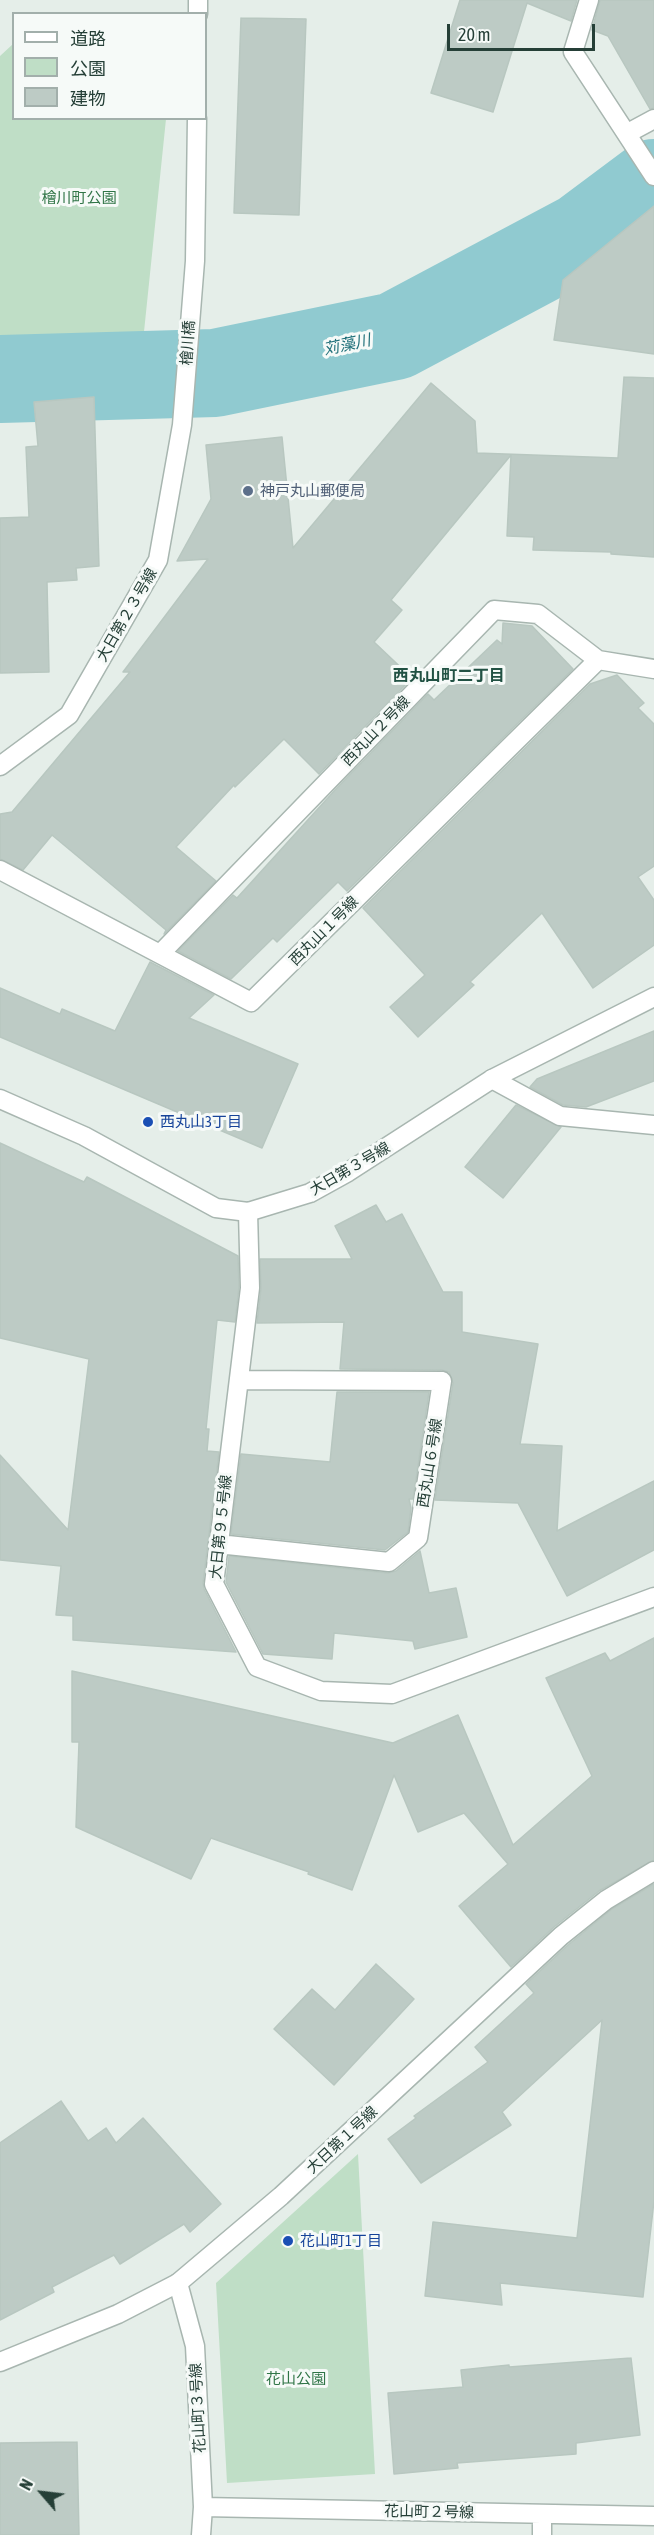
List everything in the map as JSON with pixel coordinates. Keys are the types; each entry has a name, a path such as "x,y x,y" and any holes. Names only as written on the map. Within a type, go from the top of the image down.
{"street":[{"path":"589,0 573,52 654,176"},
{"path":"628,134 654,119"},
{"name":"檜川橋","path":"182,425 195,261 197,120"},
{"name":"大日第２３号線","path":"0,766 69,715 158,561 182,425"},
{"name":"西丸山２号線","path":"159,954 494,610 538,614 598,660 654,669"},
{"name":"西丸山１号線","path":"0,870 251,1002 598,660"},
{"name":"大日第３号線","path":"0,1099 84,1136 216,1208 248,1212 310,1193 339,1178 492,1080 654,998"},
{"path":"492,1080 560,1116 654,1125"},
{"name":"大日第９５号線","path":"248,1212 250,1288 214,1584 257,1666 321,1691 392,1694 654,1597"},
{"name":"西丸山６号線","path":"218,1544 389,1562 418,1538 442,1381 239,1380"},
{"name":"大日第１号線","path":"0,2362 118,2314 178,2283 281,2196 561,1936 606,1900 654,1871"},
{"name":"花山町３号線","path":"178,2283 195,2346 203,2507 201,2535"},
{"name":"花山町２号線","path":"203,2507 654,2516"},
{"path":"542,2514 542,2535"}],"green space":[{"name":"檜川町公園","path":"12,45 12,120 166,120 142,351 0,356 0,56"},
{"name":"花山公園","path":"358,2154 375,2474 227,2483 216,2283"}],"building":[{"path":"460,0 577,0 571,21 527,3 493,112 431,93"},
{"path":"600,0 654,0 654,108 650,109 608,36 592,30"},
{"path":"241,18 306,19 299,215 234,213"},
{"path":"654,206 654,354 554,340 563,280"},
{"path":"624,377 654,378 654,557 611,554 611,552 533,550 534,537 507,536 511,455 391,600 402,610 374,642 412,678 319,774 284,739 235,787 234,785 176,847 216,881 164,934 166,930 52,835 23,870 0,859 0,814 12,812 130,672 123,672 208,559 177,561 211,499 206,445 282,437 293,548 431,383 475,421 477,453 618,458"},
{"path":"94,397 99,566 76,568 77,580 47,582 49,672 0,673 0,518 29,517 26,447 38,446 34,402"},
{"path":"503,623 532,626 573,669 347,891 338,882 277,942 273,938 231,979 178,951 233,895 237,898 335,790 428,694 434,700 497,640 502,644"},
{"path":"617,675 644,703 638,708 654,724 654,866 638,877 654,900 654,945 593,988 542,913 470,982 474,985 418,1037 390,1007 425,975 363,908 590,684"},
{"path":"150,962 214,995 189,1018 298,1064 262,1148 0,1037 0,988 60,1014 62,1009 115,1031"},
{"path":"654,1031 654,1081 586,1107 563,1105 530,1087 537,1079"},
{"path":"516,1105 561,1127 503,1198 465,1167"},
{"path":"0,1143 84,1182 87,1177 238,1256 239,1287 235,1322 217,1320 206,1429 209,1429 207,1451 219,1452 203,1583 236,1652 73,1640 73,1616 56,1615 61,1566 0,1560 0,1455 68,1530 89,1359 0,1338"},
{"path":"376,1205 386,1222 402,1214 443,1292 462,1292 462,1332 538,1344 520,1444 562,1446 557,1531 654,1481 654,1550 567,1596 518,1503 435,1500 453,1383 449,1372 442,1370 340,1369 344,1322 257,1323 261,1289 260,1259 352,1259 335,1226"},
{"path":"337,1392 429,1392 413,1499 409,1499 411,1508 408,1532 385,1550 231,1534 241,1454 330,1462"},
{"path":"420,1551 429,1593 456,1588 467,1637 415,1649 413,1641 334,1633 332,1659 263,1654 226,1582 229,1556 388,1573 396,1571"},
{"path":"654,1638 654,1860 599,1891 554,1927 511,1967 459,1906 508,1864 464,1813 418,1832 394,1775 352,1890 308,1874 309,1872 211,1838 191,1879 76,1827 79,1742 72,1742 72,1671 393,1743 458,1715 513,1845 592,1776 546,1678 605,1653 610,1661"},
{"path":"654,1884 654,2201 643,2297 500,2283 502,2305 425,2296 433,2222 577,2238 602,2020 502,2112 511,2125 421,2183 388,2139 416,2118 414,2116 488,2062 475,2047 534,1993 526,1984 612,1909"},
{"path":"376,1964 414,1999 334,2085 274,2029 312,1989 335,2010"},
{"path":"61,2101 88,2141 106,2128 116,2143 143,2118 221,2204 190,2232 184,2224 120,2264 114,2255 52,2287 54,2292 0,2320 0,2143"},
{"path":"631,2358 640,2435 576,2443 576,2454 457,2463 458,2468 394,2474 388,2393 463,2387 461,2370"},
{"path":"77,2442 79,2535 0,2535 0,2443"}],"waterway":[{"name":"苅藻川","path":"0,379 215,373 395,336 583,236 654,183"}],"place":[{"name":"神戸丸山郵便局","path":"248,491"},
{"name":"西丸山3丁目","path":"148,1122"},
{"name":"花山町1丁目","path":"288,2241"}],"district":[{"name":"西丸山町二丁目","path":"449,676"}]}
